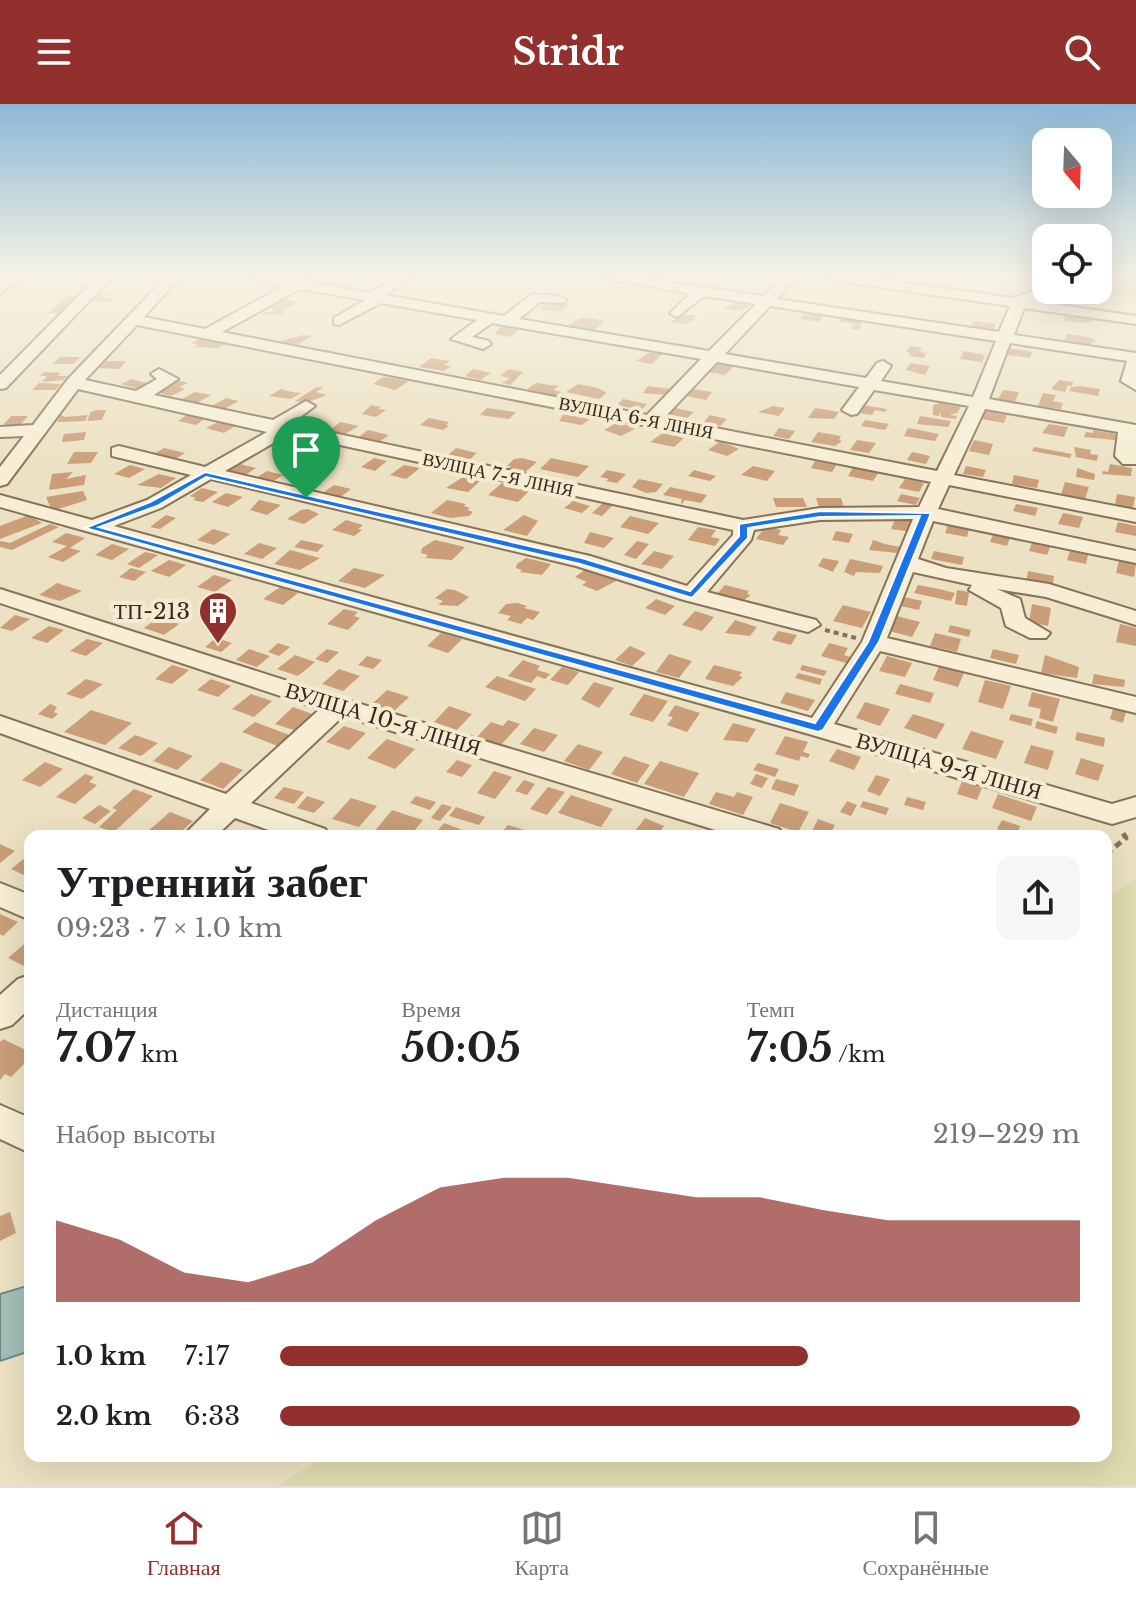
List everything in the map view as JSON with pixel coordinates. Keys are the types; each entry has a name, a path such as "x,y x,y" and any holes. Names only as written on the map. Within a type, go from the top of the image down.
{"street":[{"path":"0,384 42,341"},
{"path":"0,480 74,383 115,341"},
{"name":"ВУЛІЦА 6-Я ЛІНІЯ","path":"252,341 1136,516"},
{"path":"471,341 483,344"},
{"path":"624,341 1132,429 1124,456 1130,460"},
{"path":"651,421 727,341"},
{"path":"929,345 931,341"},
{"path":"818,728 874,642 926,513 979,403 1003,341"},
{"path":"1033,341 1136,358 1129,381 1136,385"},
{"path":"851,410 883,366"},
{"path":"138,397 170,379 159,374"},
{"name":"ВУЛІЦА 7-Я ЛІНІЯ","path":"74,383 743,526 820,514 926,513 1136,557"},
{"path":"90,528 154,504 278,429 306,406"},
{"path":"341,442 367,424"},
{"path":"0,432 37,430"},
{"path":"119,452 582,561 692,595 808,625"},
{"name":"ВУЛІЦА 9-Я ЛІНІЯ","path":"3,506 1124,810"},
{"path":"692,595 744,536 743,526"},
{"path":"908,563 943,574 1012,604 1014,621 1038,633"},
{"path":"943,574 1049,591 1136,618"},
{"name":"ВУЛІЦА 10-Я ЛІНІЯ","path":"0,596 338,706 749,830"},
{"path":"874,642 1136,705"},
{"path":"204,830 338,706"},
{"path":"0,724 297,830"},
{"path":"0,894 24,905"},
{"path":"0,1015 24,993"},
{"path":"0,1121 24,1133"}],"path":[{"path":"808,625 874,642"},
{"path":"1112,849 1126,838 1124,810"}],"shaded area":[{"path":"1136,879 1136,1486 277,1486 316,1462 1112,1462 1112,893"}],"water":[{"path":"24,1287 24,1353 0,1361 0,1294"}],"building":[{"path":"1067,341 1094,341 1089,345"},
{"path":"191,343 227,343 218,348 193,347 198,345"},
{"path":"910,346 922,348 920,352 926,353 924,358 909,356 911,353 906,352"},
{"path":"1010,348 1032,352 1030,358 1008,355"},
{"path":"654,350 664,352 652,364 636,361"},
{"path":"964,351 985,355 982,362 960,359"},
{"path":"60,357 81,357 73,364 53,364"},
{"path":"431,358 450,361 444,365 451,366 444,371 419,367"},
{"path":"106,361 126,361 119,369 99,368"},
{"path":"718,363 734,366 725,375 709,372"},
{"path":"910,363 930,366 925,375 906,370"},
{"path":"473,369 491,373 480,380 465,376"},
{"path":"509,369 523,372 510,385 502,383 510,378 500,376"},
{"path":"44,372 67,376 63,380 42,382 47,376 40,376"},
{"path":"383,377 409,381 395,390 373,384"},
{"path":"132,379 154,385 142,390 121,384"},
{"path":"178,380 188,383 179,387 185,389 171,396 155,392"},
{"path":"1059,380 1073,382 1072,386 1068,385 1065,392 1051,389"},
{"path":"39,383 61,384 55,390 32,390"},
{"path":"536,383 559,386 553,390 561,392 554,397 527,389"},
{"path":"578,384 607,393 599,399 566,392"},
{"path":"648,386 671,389 667,395 643,393"},
{"path":"317,387 323,388 316,392 327,395 306,403 295,401"},
{"path":"1071,387 1100,389 1098,396 1069,391"},
{"path":"281,389 301,393 291,399 269,396"},
{"path":"693,389 712,392 706,400 686,396"},
{"path":"1003,390 1019,392 1015,402 998,399"},
{"path":"195,392 211,395 197,403 182,399"},
{"path":"1043,393 1056,395 1053,401 1063,403 1061,409 1038,406"},
{"path":"226,398 239,401 224,409 212,406"},
{"path":"623,399 647,404 641,410 617,405"},
{"path":"940,403 961,407 957,413 949,415 957,416 956,419 941,417 940,412 939,416 933,415 933,405"},
{"path":"371,405 386,410 376,417 362,414"},
{"path":"863,405 887,409 885,412 875,410 872,415 858,413"},
{"path":"773,406 785,408 779,416 758,412"},
{"path":"487,408 516,412 509,419 480,415"},
{"path":"676,408 694,412 686,419 669,415"},
{"path":"815,408 839,412 834,419 808,418"},
{"path":"106,410 102,420 87,421 91,412"},
{"path":"985,411 1007,415 1004,423 981,419"},
{"path":"188,414 204,418 196,425 178,421"},
{"path":"61,415 88,415 85,421 57,422"},
{"path":"298,415 321,420 311,427 288,421"},
{"path":"563,415 590,419 582,425 559,421"},
{"path":"710,415 727,419 720,426 703,423"},
{"path":"11,416 28,416 20,425 3,425"},
{"path":"920,416 951,421 948,427 917,424"},
{"path":"429,418 449,422 446,425 449,426 443,430 420,425"},
{"path":"865,420 889,424 885,430 861,426"},
{"path":"218,422 235,426 224,433 206,428"},
{"path":"340,422 359,426 343,435 328,432"},
{"path":"616,423 635,429 621,436 604,430"},
{"path":"1049,424 1068,427 1064,437 1042,433"},
{"path":"779,428 795,431 789,439 773,436"},
{"path":"908,428 939,434 935,441 904,436"},
{"path":"368,430 389,435 379,442 359,437"},
{"path":"1093,430 1116,434 1115,440 1084,437 1086,432 1093,433"},
{"path":"86,432 84,440 62,442 64,434"},
{"path":"664,432 684,438 674,447 650,442"},
{"path":"818,432 841,436 839,440 842,441 835,446 811,442"},
{"path":"283,437 302,441 286,452 273,449 278,446 271,444"},
{"path":"857,440 876,443 869,453 850,450"},
{"path":"974,440 993,444 989,455 969,451"},
{"path":"719,442 739,449 727,456 708,450"},
{"path":"317,445 330,448 308,463 295,460"},
{"path":"1034,447 1072,454 1070,458 1032,451"},
{"path":"1074,447 1091,450 1090,454 1098,455 1097,461 1076,457"},
{"path":"164,448 185,453 175,459 154,454"},
{"path":"456,448 477,453 469,460 447,456"},
{"path":"74,452 98,452 91,463 67,464"},
{"path":"912,452 930,456 926,464 907,460"},
{"path":"374,458 387,461 375,471 361,467"},
{"path":"551,458 589,466 578,477 540,469"},
{"path":"514,459 537,462 525,472 508,469 511,466 507,466"},
{"path":"815,461 836,466 832,472 811,468"},
{"path":"240,464 256,468 242,477 226,473"},
{"path":"1110,464 1132,468 1131,476 1102,474 1103,471 1108,472"},
{"path":"130,465 145,469 129,478 114,474"},
{"path":"404,465 420,468 406,479 390,475"},
{"path":"753,466 775,471 767,481 741,475"},
{"path":"966,466 986,470 983,477 963,474"},
{"path":"853,467 879,472 873,481 848,476"},
{"path":"1077,468 1095,474 1094,480 1076,477"},
{"path":"607,470 626,474 617,483 606,481 609,479 600,477"},
{"path":"694,470 716,476 710,481 688,476"},
{"path":"267,471 283,475 269,484 253,480"},
{"path":"73,472 66,479 86,475 84,485 49,490 52,474"},
{"path":"159,474 176,478 161,488 137,485"},
{"path":"1014,475 1039,480 1037,488 1012,484"},
{"path":"463,477 480,481 468,492 446,488"},
{"path":"306,479 322,483 309,493 292,488"},
{"path":"639,479 663,484 656,492 646,493 632,487"},
{"path":"905,479 924,483 919,492 899,488"},
{"path":"503,482 530,490 518,502 488,495"},
{"path":"1065,482 1089,487 1085,499 1061,494"},
{"path":"334,485 351,489 338,499 321,494"},
{"path":"670,487 707,495 701,503 685,500 681,505 682,499 663,495"},
{"path":"202,488 218,492 203,502 193,500 196,498 190,496"},
{"path":"83,491 87,500 52,511 46,497"},
{"path":"226,493 243,497 228,507 212,502"},
{"path":"901,494 920,498 916,505 897,501"},
{"path":"1117,494 1135,497 1133,508 1115,504"},
{"path":"773,498 803,498 807,507 776,507"},
{"path":"816,498 841,498 844,507 819,507"},
{"path":"259,500 281,505 267,515 250,510"},
{"path":"447,500 466,504 464,506 470,508 467,510 473,512 469,516 450,518 431,513"},
{"path":"573,501 590,506 582,513 564,508"},
{"path":"604,502 614,504 602,516 592,513"},
{"path":"1016,504 1038,508 1035,516 1013,511"},
{"path":"308,509 319,514 304,524 287,519"},
{"path":"1063,513 1083,517 1079,528 1058,524"},
{"path":"29,515 42,523 0,539 0,526"},
{"path":"166,515 176,518 160,529 150,527"},
{"path":"524,515 538,521 527,536 503,530"},
{"path":"630,516 659,523 648,534 620,527"},
{"path":"895,519 915,522 912,532 891,529"},
{"path":"346,520 363,525 358,529 362,530 354,536 332,530"},
{"path":"1118,522 1136,526 1136,536 1115,532"},
{"path":"50,524 59,527 12,550 0,547 0,541 10,543"},
{"path":"948,525 969,529 967,537 945,533"},
{"path":"698,527 716,530 711,537 720,539 715,546 688,540"},
{"path":"765,527 781,530 778,535 789,537 783,545 756,539"},
{"path":"213,529 230,534 214,545 197,540"},
{"path":"836,531 853,534 849,543 832,540"},
{"path":"590,532 614,538 604,548 584,543"},
{"path":"66,533 85,538 70,548 81,551 63,562 48,557 67,546 52,542"},
{"path":"993,534 1010,538 1007,546 990,542"},
{"path":"301,540 324,545 317,552 294,547"},
{"path":"435,540 465,547 452,560 425,558 428,555 421,553 422,548"},
{"path":"873,540 900,547 897,553 869,550"},
{"path":"637,541 649,544 636,559 624,555"},
{"path":"259,543 277,548 262,559 244,554"},
{"path":"1032,543 1050,547 1047,555 1029,551"},
{"path":"112,544 129,549 112,560 95,555"},
{"path":"290,550 320,558 300,570 274,564"},
{"path":"654,551 674,556 662,569 641,564"},
{"path":"934,551 964,557 962,565 931,559"},
{"path":"1070,551 1088,555 1086,564 1067,560"},
{"path":"145,552 158,555 139,568 127,564"},
{"path":"526,558 551,564 542,575 520,572 522,570 516,568 517,564"},
{"path":"823,558 839,561 833,572 818,566"},
{"path":"850,559 883,566 880,573 856,572 854,576 844,572"},
{"path":"169,560 186,565 169,577 151,571"},
{"path":"1119,560 1136,563 1134,577 1116,573"},
{"path":"131,568 146,572 134,581 119,577"},
{"path":"354,568 385,575 365,588 338,581"},
{"path":"586,569 597,570 618,580 597,591 582,585 587,582 575,577"},
{"path":"1028,571 1054,576 1052,588 1026,583"},
{"path":"214,575 232,580 215,592 197,587"},
{"path":"57,583 82,591 60,601 39,595"},
{"path":"725,585 749,591 747,594 751,595 741,602 716,595"},
{"path":"918,585 955,593 951,601 914,593"},
{"path":"280,587 298,593 283,605 263,599"},
{"path":"447,589 469,597 458,606 438,605 443,601 435,598"},
{"path":"957,590 969,592 967,606 955,604"},
{"path":"904,597 922,601 919,610 900,606"},
{"path":"656,599 675,606 665,615 645,608"},
{"path":"518,603 540,612 533,620 527,618 521,624 507,620 511,616 498,613 506,604"},
{"path":"1032,604 1051,608 1048,626 1029,622"},
{"path":"843,605 871,612 862,628 833,621"},
{"path":"344,609 358,612 354,616 360,618 348,630 327,624"},
{"path":"695,611 714,617 702,631 682,625"},
{"path":"15,615 30,619 12,631 0,628"},
{"path":"897,616 920,622 912,637 889,631"},
{"path":"159,617 179,624 164,635 144,628"},
{"path":"735,620 757,627 750,636 725,633"},
{"path":"1120,624 1136,628 1136,646 1116,642"},
{"path":"950,625 971,630 969,637 948,632"},
{"path":"49,626 64,630 47,643 31,638"},
{"path":"778,631 797,635 791,645 772,640"},
{"path":"441,633 462,639 448,653 427,646"},
{"path":"935,633 961,639 957,652 930,646"},
{"name":"ТП-213","path":"216,638 232,643 221,652 205,647"},
{"path":"87,639 103,643 86,656 70,651"},
{"path":"278,643 290,647 279,656 268,652"},
{"path":"829,643 848,648 844,655 850,657 846,663 821,656"},
{"path":"630,646 646,653 632,666 615,660"},
{"path":"249,649 270,656 257,667 236,660"},
{"path":"327,649 339,652 327,663 315,659"},
{"path":"993,649 1019,655 1016,664 990,658"},
{"path":"669,654 692,661 679,678 656,672"},
{"path":"295,655 315,662 298,676 277,669"},
{"path":"1045,655 1079,667 1077,678 1041,673"},
{"path":"367,656 382,660 373,669 358,665"},
{"path":"887,656 912,663 905,677 879,671"},
{"path":"523,660 540,666 537,670 550,674 545,679 537,676 531,683 508,676"},
{"path":"172,665 189,670 172,684 155,679"},
{"path":"714,665 742,672 739,676 743,677 733,686 705,679"},
{"path":"802,665 827,671 824,676 800,670"},
{"path":"939,666 964,673 958,687 933,680"},
{"path":"562,667 579,672 568,685 550,680"},
{"path":"339,669 360,676 343,691 322,684"},
{"path":"798,673 822,679 820,685 795,678"},
{"path":"1094,674 1125,680 1124,687 1092,684"},
{"path":"497,676 536,689 525,701 485,687"},
{"path":"86,679 103,684 82,699 66,694"},
{"path":"211,679 231,686 218,697 197,690"},
{"path":"985,680 1011,686 1003,709 978,702"},
{"path":"594,682 614,688 599,708 581,699"},
{"path":"900,684 934,693 930,703 895,694"},
{"path":"387,690 409,697 393,712 371,705"},
{"path":"786,692 815,700 808,711 780,703"},
{"path":"1032,692 1060,699 1053,722 1039,718 1041,709 1028,706"},
{"path":"251,694 272,701 254,717 232,709"},
{"path":"644,694 668,701 653,722 629,715"},
{"path":"865,702 890,709 880,726 856,718"},
{"path":"50,704 57,707 54,712 58,714 52,719 38,714"},
{"path":"675,705 700,713 687,732 667,725 673,717 668,716"},
{"path":"449,706 472,714 457,730 434,722"},
{"path":"293,707 315,715 297,731 275,724"},
{"path":"1113,709 1126,712 1123,723 1110,719"},
{"path":"91,710 132,723 105,745 64,732"},
{"path":"913,714 945,724 936,739 904,728"},
{"path":"1011,714 1033,719 1031,726 1009,720"},
{"path":"508,720 520,724 500,746 476,738 491,722 503,726"},
{"path":"1037,721 1058,727 1056,734 1035,728"},
{"path":"255,722 292,736 280,747 242,732"},
{"path":"733,723 756,729 748,742 723,740"},
{"path":"344,726 366,733 349,750 326,742"},
{"path":"534,728 558,735 544,752 520,744"},
{"path":"971,731 1004,741 996,759 962,749"},
{"path":"1077,732 1105,738 1104,747 1075,740"},
{"path":"135,735 158,743 141,756 118,748"},
{"path":"785,736 808,742 803,752 810,754 808,758 801,756 799,761 775,754"},
{"path":"387,739 415,749 395,769 367,758"},
{"path":"578,744 603,752 589,770 564,761"},
{"path":"1031,745 1054,751 1048,770 1024,763"},
{"path":"169,747 193,756 177,770 153,761"},
{"path":"837,749 861,757 854,770 829,761"},
{"path":"624,756 650,765 637,783 611,774"},
{"path":"1081,758 1104,765 1098,781 1075,774"},
{"path":"457,760 472,765 462,777 446,772"},
{"path":"660,761 699,773 684,797 644,784"},
{"path":"45,762 63,769 40,787 22,780"},
{"path":"221,762 243,770 223,789 200,780"},
{"path":"758,763 779,769 775,777 753,770"},
{"path":"494,771 512,777 495,799 477,793"},
{"path":"85,774 94,777 89,782 97,785 75,804 56,797"},
{"path":"756,774 768,778 762,788 750,784"},
{"path":"876,775 890,779 880,796 867,791"},
{"path":"776,779 799,785 794,796 771,789"},
{"path":"524,780 535,784 527,795 515,791"},
{"path":"962,781 982,788 977,800 957,794"},
{"path":"284,787 304,792 294,804 274,798"},
{"path":"548,787 565,792 547,815 530,809"},
{"path":"134,789 153,796 116,830 99,827 117,810 112,808"},
{"path":"716,792 734,797 737,792 753,797 743,815 709,804"},
{"path":"998,794 1037,807 1031,821 992,808"},
{"path":"571,795 613,809 601,827 558,813"},
{"path":"307,796 325,802 314,813 297,808"},
{"path":"416,796 436,802 430,810 410,803"},
{"path":"907,797 926,802 923,810 904,805"},
{"path":"351,798 377,806 359,827 332,819"},
{"path":"847,801 857,805 851,816 840,812"},
{"path":"863,801 889,808 886,815 860,807"},
{"path":"780,803 809,812 799,830 770,823"},
{"path":"442,804 452,807 440,821 431,818"},
{"path":"99,805 111,811 95,824 82,818"},
{"path":"456,807 485,817 479,825 449,816"},
{"path":"392,810 423,820 415,830 376,830"},
{"path":"170,812 193,821 183,830 149,830"},
{"path":"645,818 664,826 661,830 636,830"},
{"path":"818,819 835,825 832,830 812,830"},
{"path":"1002,820 1020,826 1018,830 997,829"},
{"path":"444,823 462,830 438,830"},
{"path":"508,825 524,830 504,830"},
{"path":"0,844 15,851 0,863"},
{"path":"24,859 24,875 11,869"},
{"path":"0,914 18,922 3,936 0,934"},
{"path":"24,944 24,966 8,958"},
{"path":"3,1039 24,1049 24,1064 11,1077 5,1074 0,1080 0,1042"},
{"path":"10,1212 16,1233 0,1241 0,1216"}],"place":[{"name":"ТП-213","path":"218,645"}],"route":[{"path":"205,474 306,498 582,561 692,595 744,536 743,526 820,514 926,513 874,642 818,728 90,528 154,504 205,474"}]}
